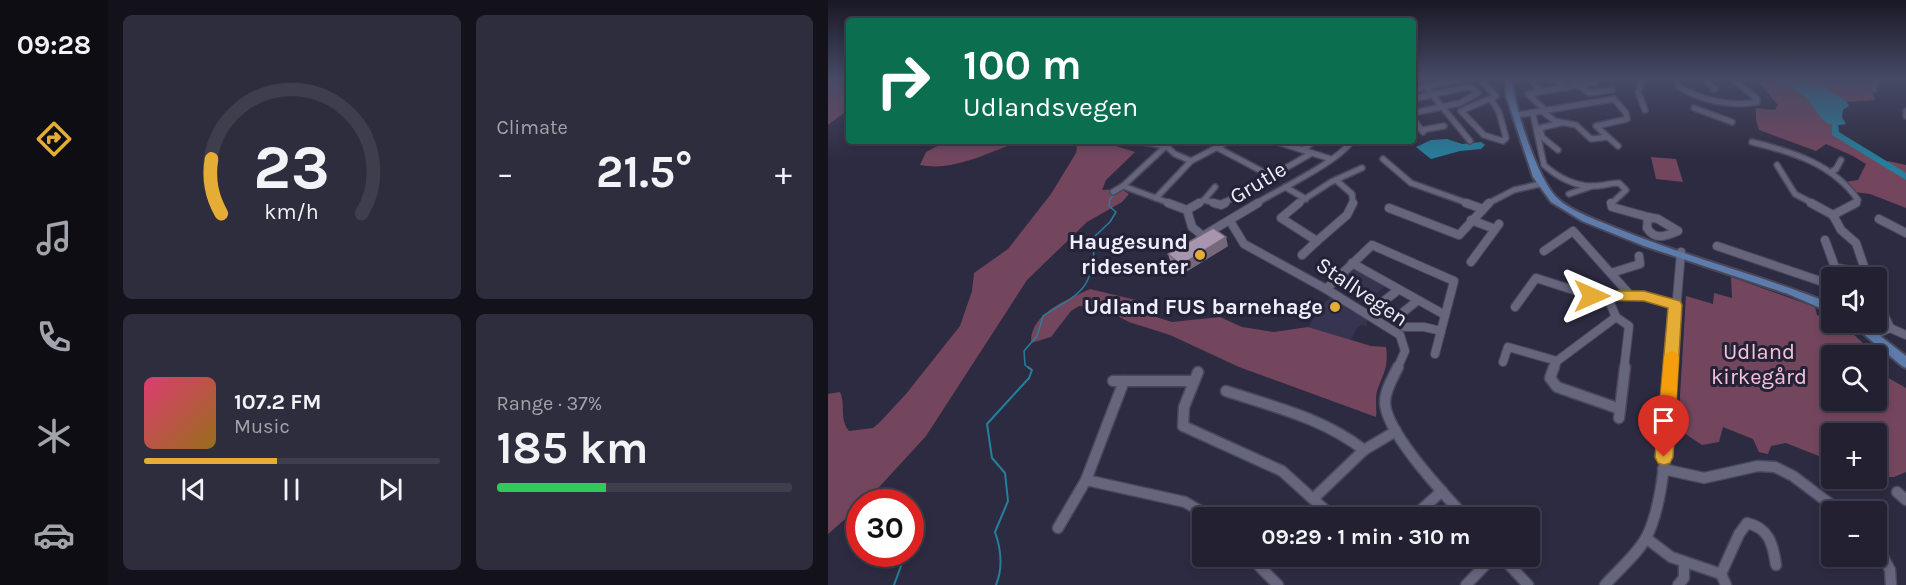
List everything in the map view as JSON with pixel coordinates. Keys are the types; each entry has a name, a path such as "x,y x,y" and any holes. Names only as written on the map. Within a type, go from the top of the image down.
{"main road":[{"path":"1514,106 1540,184 1567,210 1617,232 1789,291 1821,304"},
{"path":"1515,106 1516,113"},
{"path":"1868,333 1906,363"}],"street":[{"path":"1416,112 1444,106"},
{"path":"1473,106 1461,111 1483,136 1502,144 1506,138 1496,106"},
{"path":"1540,106 1552,119 1576,125 1591,138 1608,138"},
{"path":"1516,113 1533,114 1568,106"},
{"path":"1618,146 1596,125 1624,121 1627,117 1620,106"},
{"path":"1711,114 1714,106"},
{"path":"1749,106 1749,111"},
{"path":"1441,107 1470,141"},
{"path":"1694,108 1732,122"},
{"path":"1906,111 1904,113 1906,116"},
{"path":"1533,114 1544,165 1566,180 1594,186"},
{"path":"1558,150 1554,144 1542,137 1540,128 1562,122"},
{"path":"1416,123 1423,131 1444,126"},
{"path":"1752,142 1805,158 1831,172 1853,191 1858,200 1854,205 1833,215"},
{"path":"1154,144 1166,146 1191,161"},
{"path":"1156,198 1191,161 1222,144"},
{"path":"1273,150 1276,144"},
{"path":"1284,144 1331,159"},
{"path":"1303,150 1310,144"},
{"name":"Grutle","path":"1195,241 1285,188 1331,159 1350,144"},
{"path":"1113,192 1124,186 1166,146"},
{"path":"1216,147 1271,176"},
{"path":"1204,200 1221,205 1312,153"},
{"path":"1383,159 1411,183 1480,208"},
{"path":"1831,172 1836,169 1841,160"},
{"path":"1777,165 1795,194 1833,215 1841,230 1856,243 1864,267"},
{"path":"1317,241 1280,217 1349,172 1362,168"},
{"path":"1302,255 1347,215 1353,206 1352,194 1336,180"},
{"path":"1569,194 1594,186 1619,183 1626,190 1611,203 1611,207 1648,217"},
{"path":"1389,208 1459,235 1480,208 1510,190 1540,184"},
{"path":"1124,186 1187,210 1192,227 1203,236"},
{"path":"1187,210 1204,200 1215,187"},
{"path":"1285,188 1306,199"},
{"path":"1879,219 1904,230"},
{"path":"1471,220 1497,226 1471,262"},
{"name":"Stallvegen","path":"1230,221 1241,246 1326,288 1390,328 1403,340 1405,351 1389,388 1386,402 1388,416 1396,431 1456,507"},
{"path":"1544,251 1573,231 1630,295"},
{"path":"1825,240 1836,267"},
{"path":"1326,288 1372,245 1454,280 1435,354"},
{"path":"1717,246 1821,281"},
{"path":"1605,585 1646,538 1654,519 1663,469 1681,254"},
{"path":"1611,273 1640,264 1639,256"},
{"path":"1352,263 1438,314 1445,315"},
{"path":"1515,308 1536,278 1577,292 1608,298 1630,295 1675,305"},
{"path":"1384,301 1398,290"},
{"path":"1608,298 1616,317 1629,326 1620,414 1557,387 1550,378 1557,361 1616,317"},
{"path":"1402,313 1417,301"},
{"path":"1887,321 1890,328 1906,335"},
{"path":"1404,327 1424,327 1441,331"},
{"path":"1872,336 1890,328"},
{"path":"1503,362 1508,347 1557,361"},
{"path":"1198,372 1192,381 1182,419 1183,426 1275,467 1323,507"},
{"path":"1113,381 1192,381"},
{"path":"1058,528 1086,480 1124,381"},
{"path":"1226,391 1319,423 1355,441 1365,450"},
{"path":"1314,498 1365,450 1396,431"},
{"path":"1663,469 1704,478 1758,466 1775,467 1793,476 1826,501"},
{"path":"1086,480 1185,502 1193,507"},
{"path":"1424,507 1442,491"},
{"path":"1897,492 1906,500"},
{"path":"1646,538 1658,551 1724,579 1741,529 1748,523 1763,528 1771,538 1776,565"},
{"path":"1678,585 1684,578 1684,562"},
{"path":"1887,562 1896,584"},
{"path":"1260,567 1278,585"},
{"path":"1466,585 1483,567"},
{"path":"1511,567 1528,585"}],"shaded area":[{"path":"1355,267 1386,286 1366,301 1336,282 1349,268"},
{"name":"Udland FUS barnehage","path":"1330,296 1367,318 1367,327 1362,325 1357,327 1351,340 1308,327"}],"green space":[{"path":"828,106 846,106 846,111 828,125"},
{"path":"1777,106 1813,106 1822,118 1835,125 1836,133 1886,163 1888,161 1906,165 1906,208 1870,194 1855,192 1845,182 1858,180 1866,164 1853,156 1826,144 1816,151 1759,130 1756,108 1775,110"},
{"path":"941,144 1014,144 946,166 920,165 926,152"},
{"path":"1074,144 1109,144 1135,152 1106,180 1102,190 1121,189 1129,194 1122,202 1087,222 1027,280 926,436 877,489 846,489 846,518 828,534 828,394 840,392 844,422 849,431 873,428 880,422 906,394 960,326 972,291 974,273 1008,249 1051,194 1076,153 1077,147"},
{"path":"1651,157 1676,159 1683,182 1656,179"},
{"name":"Udland kirkegård","path":"1731,277 1815,307 1817,315 1821,316 1821,333 1852,333 1865,345 1821,345 1821,411 1887,411 1887,377 1906,388 1906,472 1887,477 1887,423 1821,423 1821,457 1786,443 1771,446 1768,454 1759,452 1753,439 1723,427 1719,442 1702,445 1678,429 1686,296 1713,304 1714,293 1732,298"},
{"path":"1090,289 1140,301 1153,316 1172,322 1220,317 1242,327 1274,332 1308,327 1371,346 1386,347 1386,365 1376,394 1376,417 1239,367 1170,335 1129,322 1100,307 1079,306 1071,311 1051,337 1031,343 1032,333 1043,316 1061,303"}],"water":[{"path":"1813,106 1849,106 1843,110 1842,117 1846,124 1829,124"},
{"path":"1447,139 1462,144 1481,142 1485,145 1481,149 1460,151 1431,159 1416,147 1431,140"}],"building":[{"path":"1213,228 1226,237 1181,265 1168,254"}],"waterway":[{"path":"1835,125 1835,133 1906,177"},
{"path":"1133,173 1145,163"},
{"path":"1030,369 1025,365 1024,351 1037,336 1043,316 1069,300 1084,286 1092,267 1095,236 1110,222 1116,212 1109,206 1110,199 1116,193"},
{"path":"996,585 1000,572 1000,558 995,532 1008,501 1005,473 992,458 987,424 1029,378 1032,370 1028,367"},
{"path":"894,585 901,567"}],"slow traffic":[{"path":"1668,405 1672,357"}],"place":[{"name":"Haugesund ridesenter","path":"1200,255"},
{"name":"Udland FUS barnehage","path":"1335,307"}],"route":[{"path":"1592,296 1608,298 1644,296 1675,305 1664,457"}]}
